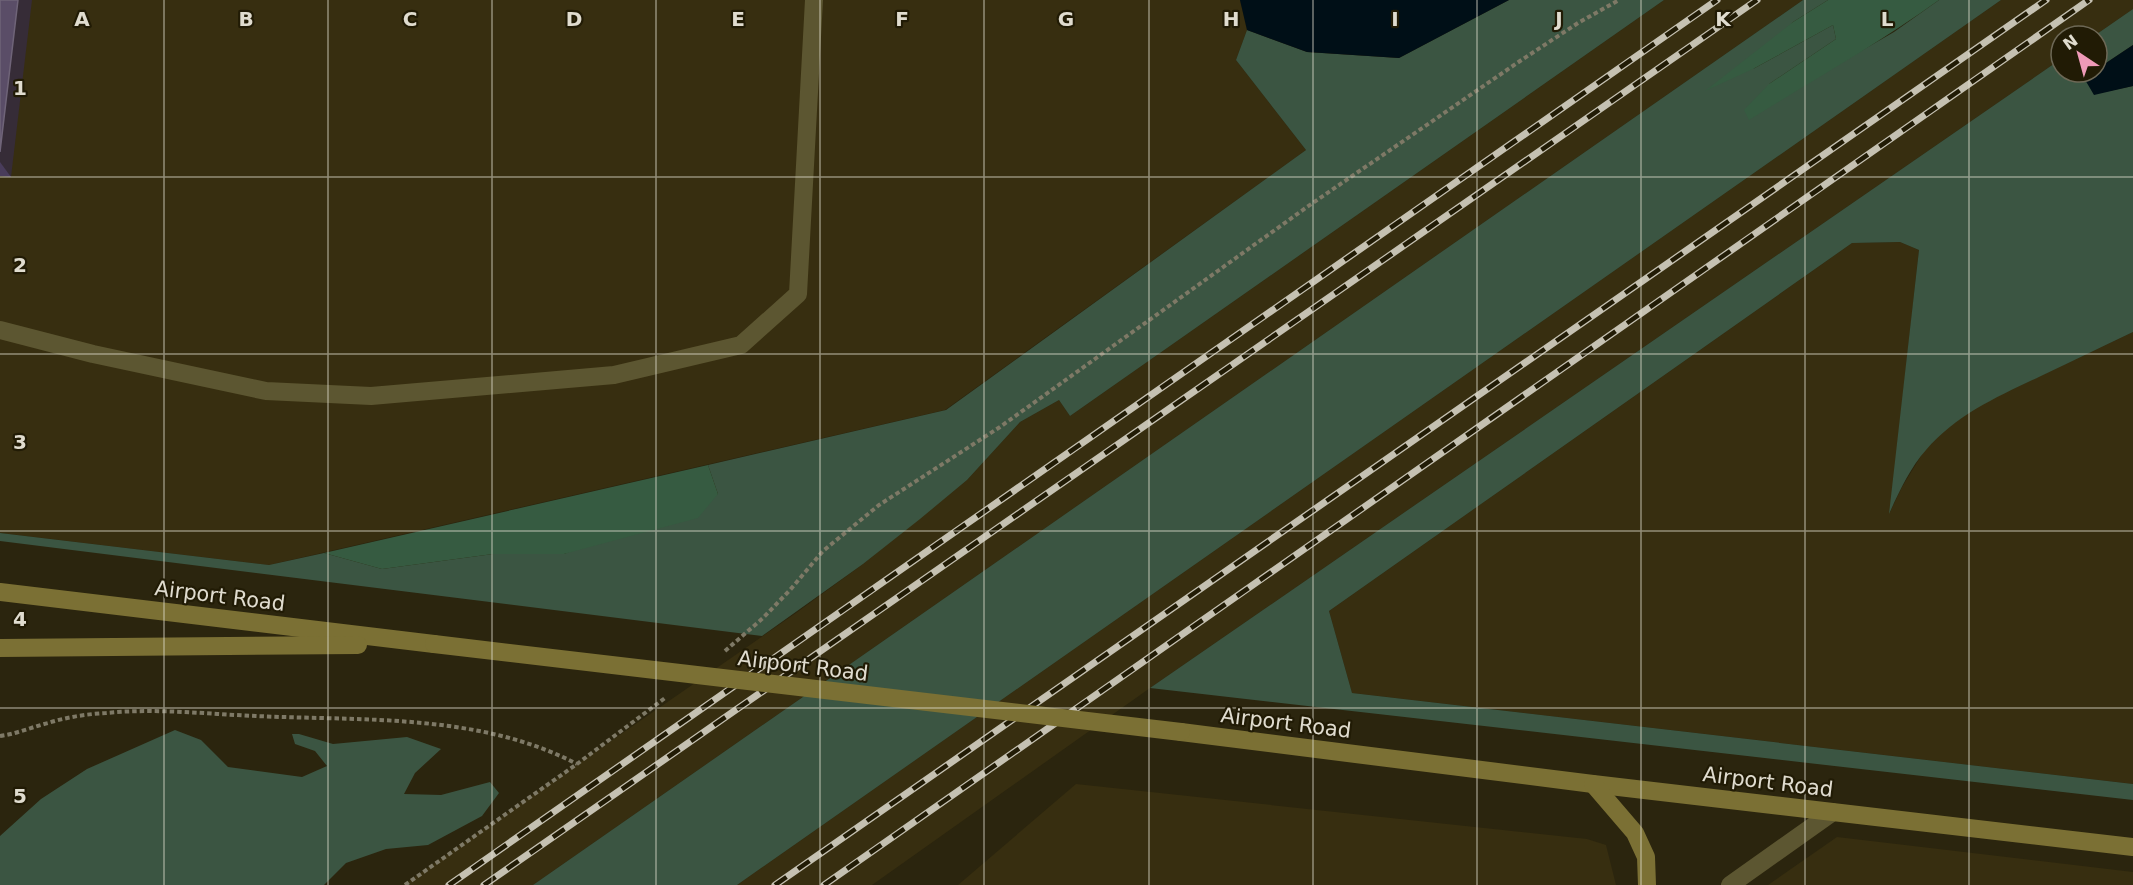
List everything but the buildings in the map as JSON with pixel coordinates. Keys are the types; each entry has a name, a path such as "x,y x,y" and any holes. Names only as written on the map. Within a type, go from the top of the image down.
{"main road":[{"name":"Airport Road","path":"0,592 2133,847"},
{"name":"Airport Road","path":"0,648 434,644"},
{"path":"1593,784 1635,833 1646,857 1647,885"}],"street":[{"path":"0,330 93,354 266,391 371,396 614,375 741,345 798,294 814,0"},
{"path":"1730,885 1833,812"}],"path":[{"path":"721,654 790,590 823,551 879,505 1000,427 1306,207 1529,55 1618,0"},
{"path":"405,885 577,764 674,691"},
{"path":"0,736 50,722 107,712 181,711 442,725 484,732 549,752 577,764"}],"shaded area":[{"path":"0,0 1240,0 1247,30 1236,60 1306,150 945,410 269,565 0,533"},
{"path":"1240,0 1509,0 1399,58 1307,52 1247,30"},
{"path":"1664,0 1803,0 533,885 403,885 796,613 863,564 967,480 1020,422 1059,400 1070,416"},
{"path":"2001,0 2133,0 2133,9 2109,26 2049,24 2049,67 1150,688 872,885 737,885"},
{"path":"2133,45 2133,86 2094,95 2088,84 2109,84 2109,61"},
{"path":"1900,242 1919,250 1890,512 1924,451 1945,430 1972,410 2133,332 2133,784 1352,693 1329,611 1852,243"},
{"path":"1076,784 1587,839 1606,845 1616,885 958,885"},
{"path":"1837,837 2133,872 2133,885 1768,885"}],"green space":[{"path":"1509,0 1664,0 1070,416 1059,400 1020,422 967,480 920,519 863,564 762,636 0,541 0,533 269,565 324,553 382,569 493,554 564,554 718,494 708,465 946,410 1306,150 1236,60 1247,30 1307,52 1399,58"},
{"path":"1803,0 1828,0 1793,22 1753,69 1833,25 1836,39 1769,84 1837,65 1894,32 1939,0 2001,0 737,885 533,885"},
{"path":"1828,0 1939,0 1869,47 1749,120 1744,110 1769,84 1836,39 1833,25 1753,69 1705,91 1793,22"},
{"path":"2133,9 2133,45 2109,61 2109,26"},
{"path":"2049,67 2049,84 2088,84 2094,94 2133,86 2133,332 1994,399 1951,426 1938,437 1915,464 1889,514 1919,250 1900,242 1852,243 1329,611 1352,693 2133,784 2133,800 1150,688"},
{"path":"708,465 718,494 698,518 564,554 493,554 382,569 324,553"},
{"path":"175,730 201,740 228,767 302,777 327,766 315,751 295,744 292,734 333,744 407,737 441,749 415,773 404,794 441,795 490,782 499,793 482,816 428,845 386,849 346,863 324,885 0,885 0,836 41,799 87,769"}],"railway":[{"path":"449,885 1717,0"},
{"path":"484,885 1757,0"},
{"path":"775,885 2046,0"},
{"path":"824,885 2089,0"}]}
